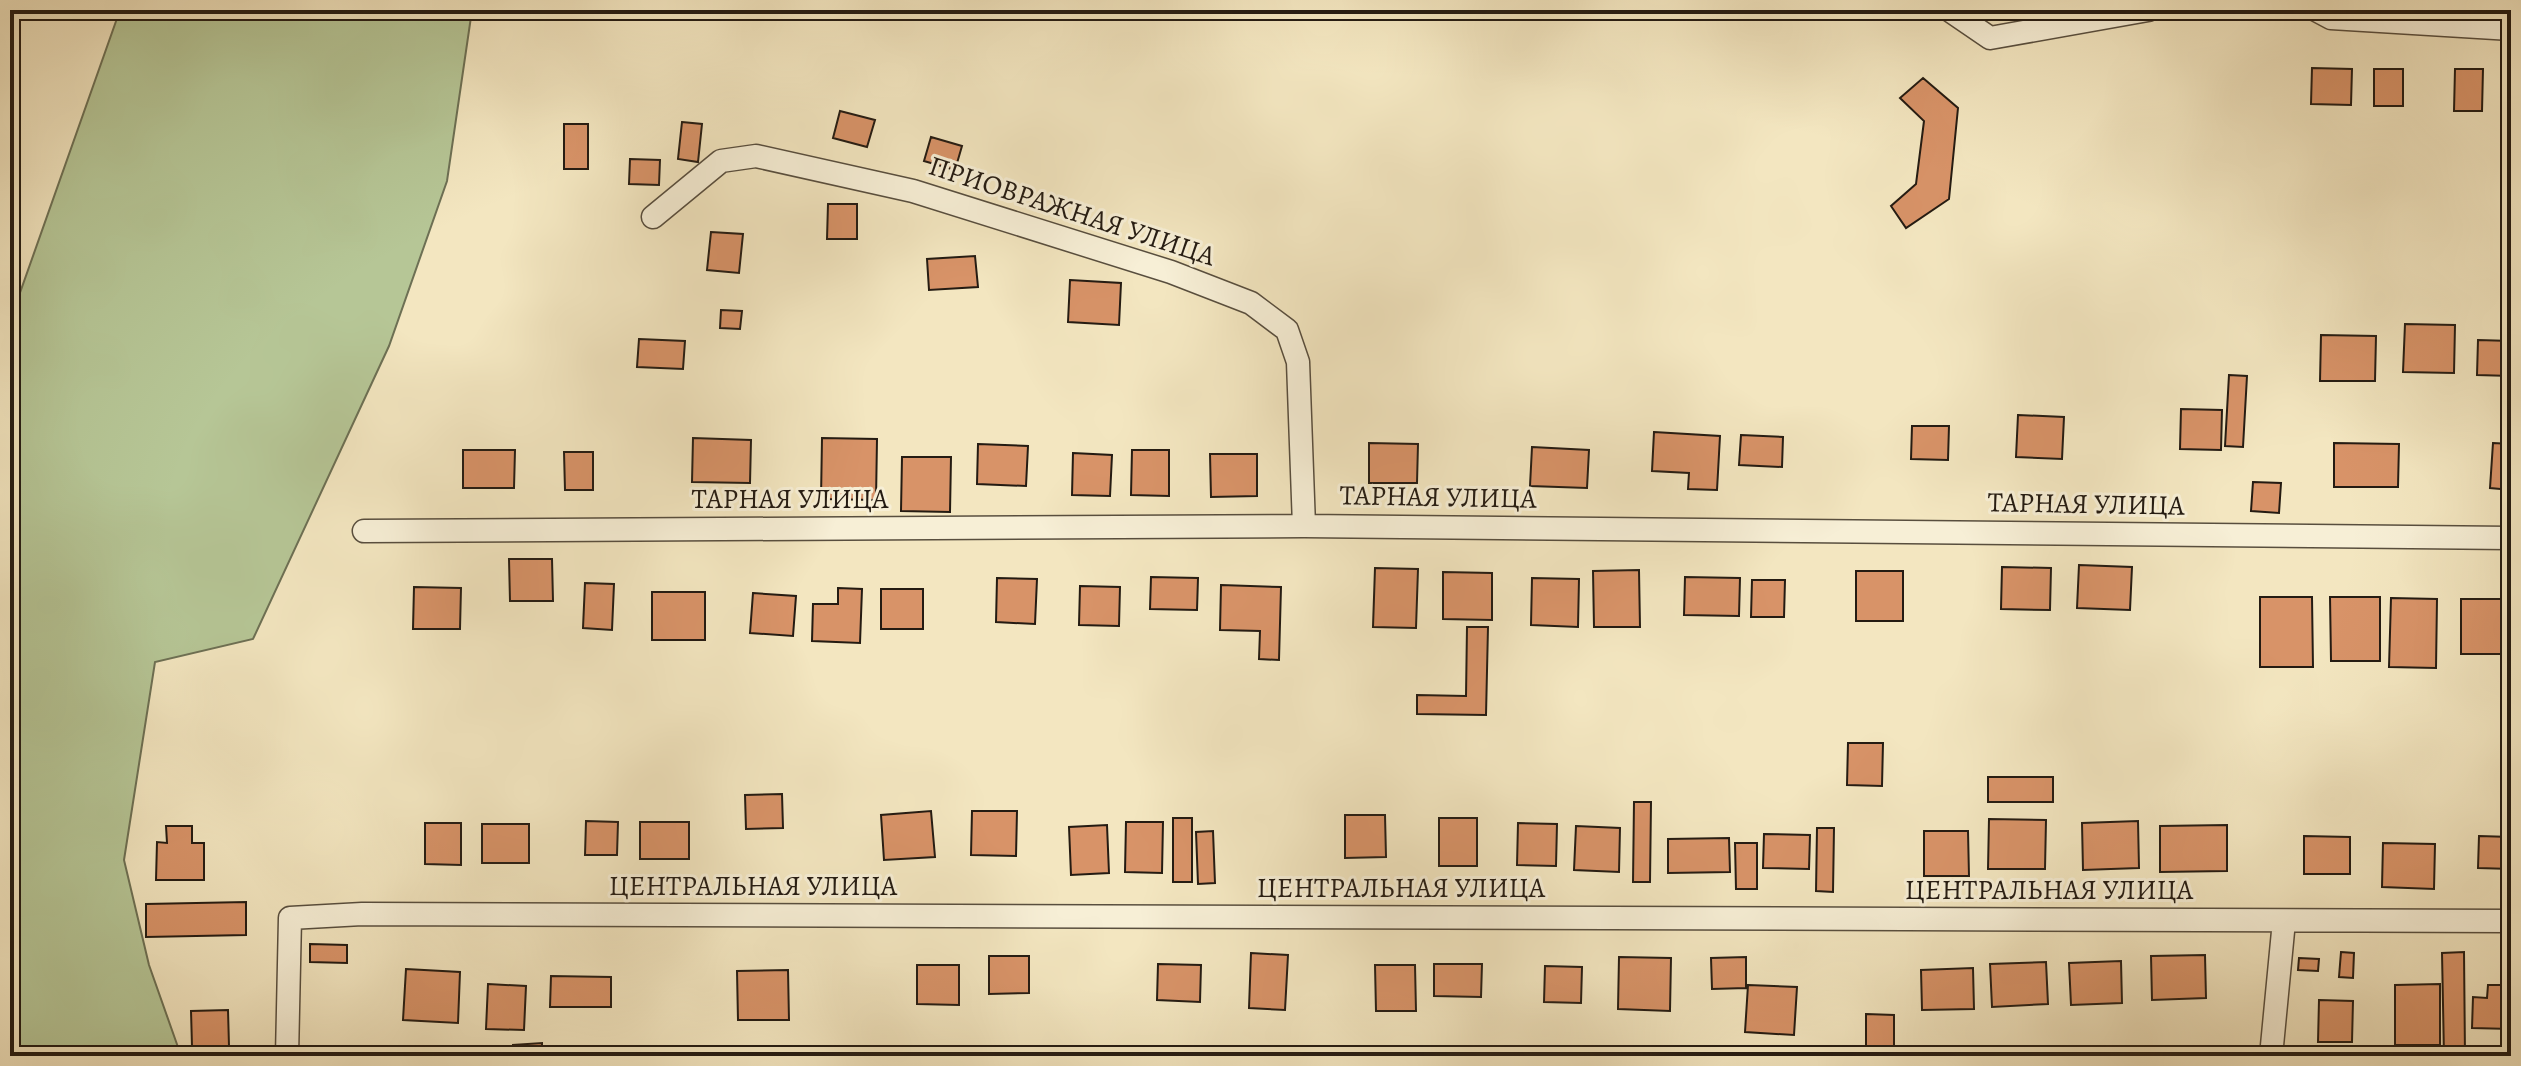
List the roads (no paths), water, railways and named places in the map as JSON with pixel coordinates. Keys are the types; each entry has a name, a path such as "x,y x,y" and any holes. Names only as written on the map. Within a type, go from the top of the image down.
{"street":[{"path":"1949,10 1990,38 2148,10"},
{"path":"2316,10 2331,18 2511,29"},
{"name":"ПРИОВРАЖНАЯ УЛИЦА","path":"653,217 721,161 756,156 913,191 1171,272 1251,303 1287,330 1298,362 1304,526"},
{"name":"ТАРНАЯ УЛИЦА","path":"364,531 1304,526 2511,538"},
{"name":"ЦЕНТРАЛЬНАЯ УЛИЦА","path":"287,1056 290,918 378,914 2511,921"},
{"path":"2271,1056 2284,921"}]}
